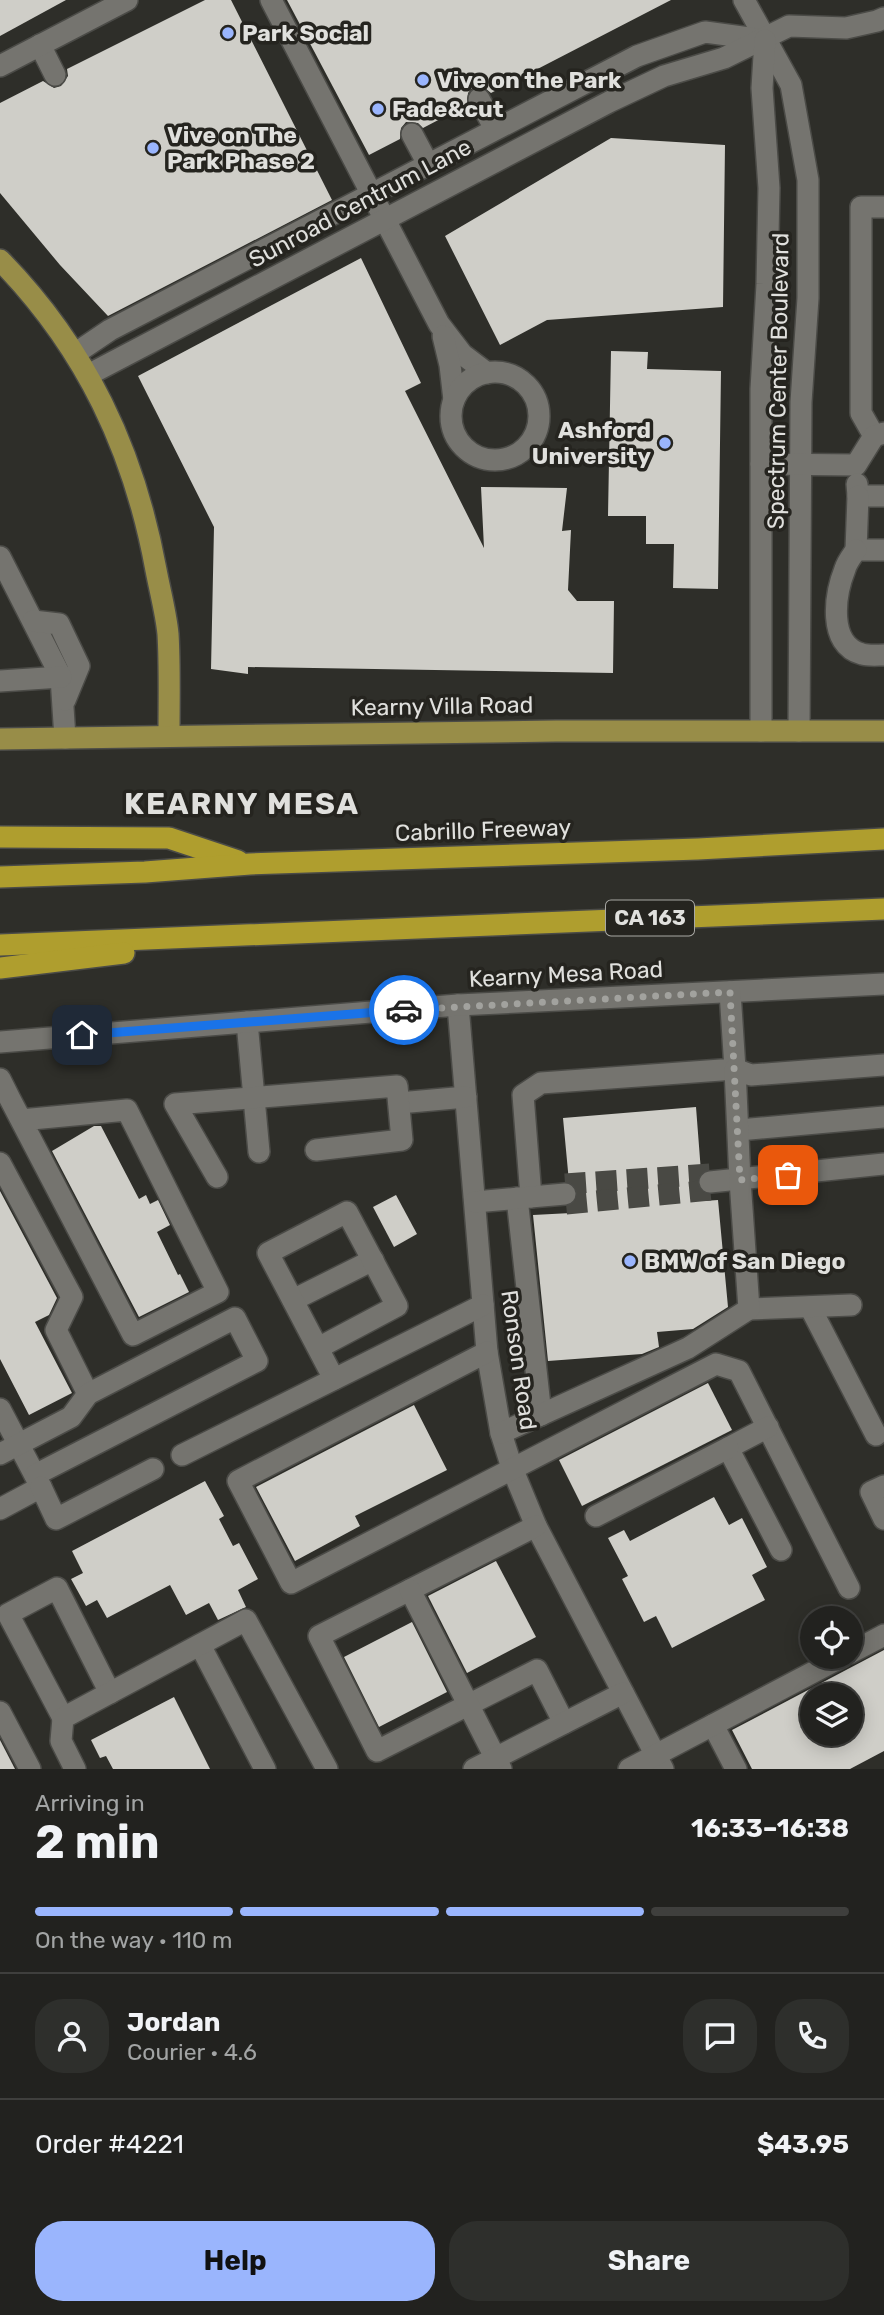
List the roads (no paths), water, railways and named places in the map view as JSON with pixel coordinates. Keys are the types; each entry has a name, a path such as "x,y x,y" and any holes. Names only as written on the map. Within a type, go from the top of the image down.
{"highway":[{"path":"0,837 169,838 250,864"},
{"name":"Cabrillo Freeway","path":"0,877 145,872 250,864 698,849 884,839"},
{"name":"CA 163","path":"0,946 884,909"},
{"path":"0,968 293,933"}],"main road":[{"path":"2,266 31,293 76,352 118,436 148,525 168,631 169,735"},
{"name":"Kearny Villa Road","path":"0,740 169,735 556,731 884,731"}],"street":[{"path":"0,66 30,44 127,0"},
{"path":"271,0 439,324 462,354 487,373"},
{"name":"Spectrum Center Boulevard","path":"744,0 791,85 808,180 808,298 801,402 799,731"},
{"path":"765,40 789,26 882,26"},
{"name":"Sunroad Centrum Lane","path":"76,352 110,330 637,56 705,32 765,40"},
{"name":"Sunroad Centrum Lane","path":"88,375 609,102 664,76 724,58 765,40"},
{"name":"Spectrum Center Boulevard","path":"761,732 761,389 769,188 762,88 765,40"},
{"path":"30,44 55,75"},
{"path":"479,99 495,129"},
{"path":"412,134 428,164"},
{"path":"884,207 861,207 861,413 879,434 856,465 856,550 845,567 836,601 840,635 855,651 865,655 884,655"},
{"path":"439,324 450,365 454,400 451,415 453,430 460,443 472,454 485,459 500,460 515,456 527,447 535,435 539,420 538,405 532,391 508,374 487,373 473,378 462,387 454,400"},
{"path":"761,464 856,465"},
{"path":"858,496 884,496"},
{"path":"856,550 884,550"},
{"path":"0,557 61,677 65,738"},
{"path":"33,621 59,624 79,666 63,705"},
{"path":"0,681 61,677"},
{"name":"Kearny Mesa Road","path":"0,1042 458,1005 884,984"},
{"path":"730,992 739,1130 718,1181 749,1309"},
{"name":"Ronson Road","path":"458,1005 487,1352 501,1433 536,1526 659,1762"},
{"path":"247,1022 259,1152"},
{"path":"541,1415 523,1095 541,1083 735,1069 751,1075 884,1065"},
{"path":"0,1079 21,1120 133,1335 218,1292 127,1110 21,1120"},
{"path":"217,1177 175,1104 397,1086 402,1140 316,1150"},
{"path":"399,1103 466,1097"},
{"path":"739,1130 884,1117"},
{"path":"0,1163 72,1297 56,1330 88,1395"},
{"path":"718,1181 884,1164"},
{"path":"475,1202 566,1194"},
{"path":"318,1348 397,1307 347,1212 268,1253 334,1379"},
{"path":"293,1300 373,1260"},
{"path":"182,1455 484,1305"},
{"path":"501,1433 688,1348 749,1309 851,1305"},
{"path":"810,1307 876,1435"},
{"path":"0,1509 38,1481 257,1361 235,1318 88,1395 71,1417 9,1449"},
{"path":"487,1352 238,1481 291,1583 716,1364 739,1371 849,1588"},
{"path":"0,1409 9,1449 38,1481 56,1519 153,1469"},
{"path":"596,1516 768,1427"},
{"path":"728,1448 781,1550"},
{"path":"884,1486 871,1492 884,1519"},
{"path":"536,1526 319,1636 377,1751 537,1670 564,1723"},
{"path":"75,1769 61,1741 63,1718 8,1614 57,1588 110,1693"},
{"path":"410,1590 498,1764"},
{"path":"63,1718 246,1620 327,1769"},
{"path":"863,1646 884,1635"},
{"path":"200,1645 265,1769"},
{"path":"629,1769 659,1762 713,1725 819,1669"},
{"path":"474,1769 498,1764 564,1723 623,1693"},
{"path":"0,1713 30,1769"},
{"path":"713,1725 736,1769"}],"tunnel":[{"path":"565,1184 710,1174"},
{"path":"566,1204 711,1190"}],"place":[{"name":"Park Social","path":"228,33"},
{"name":"Vive on the Park","path":"423,80"},
{"name":"Fade&cut","path":"378,109"},
{"name":"Vive on The Park Phase 2","path":"153,148"},
{"name":"Ashford University","path":"665,443"},
{"name":"BMW of San Diego","path":"630,1261"}],"district":[{"name":"KEARNY MESA","path":"242,804"}]}
